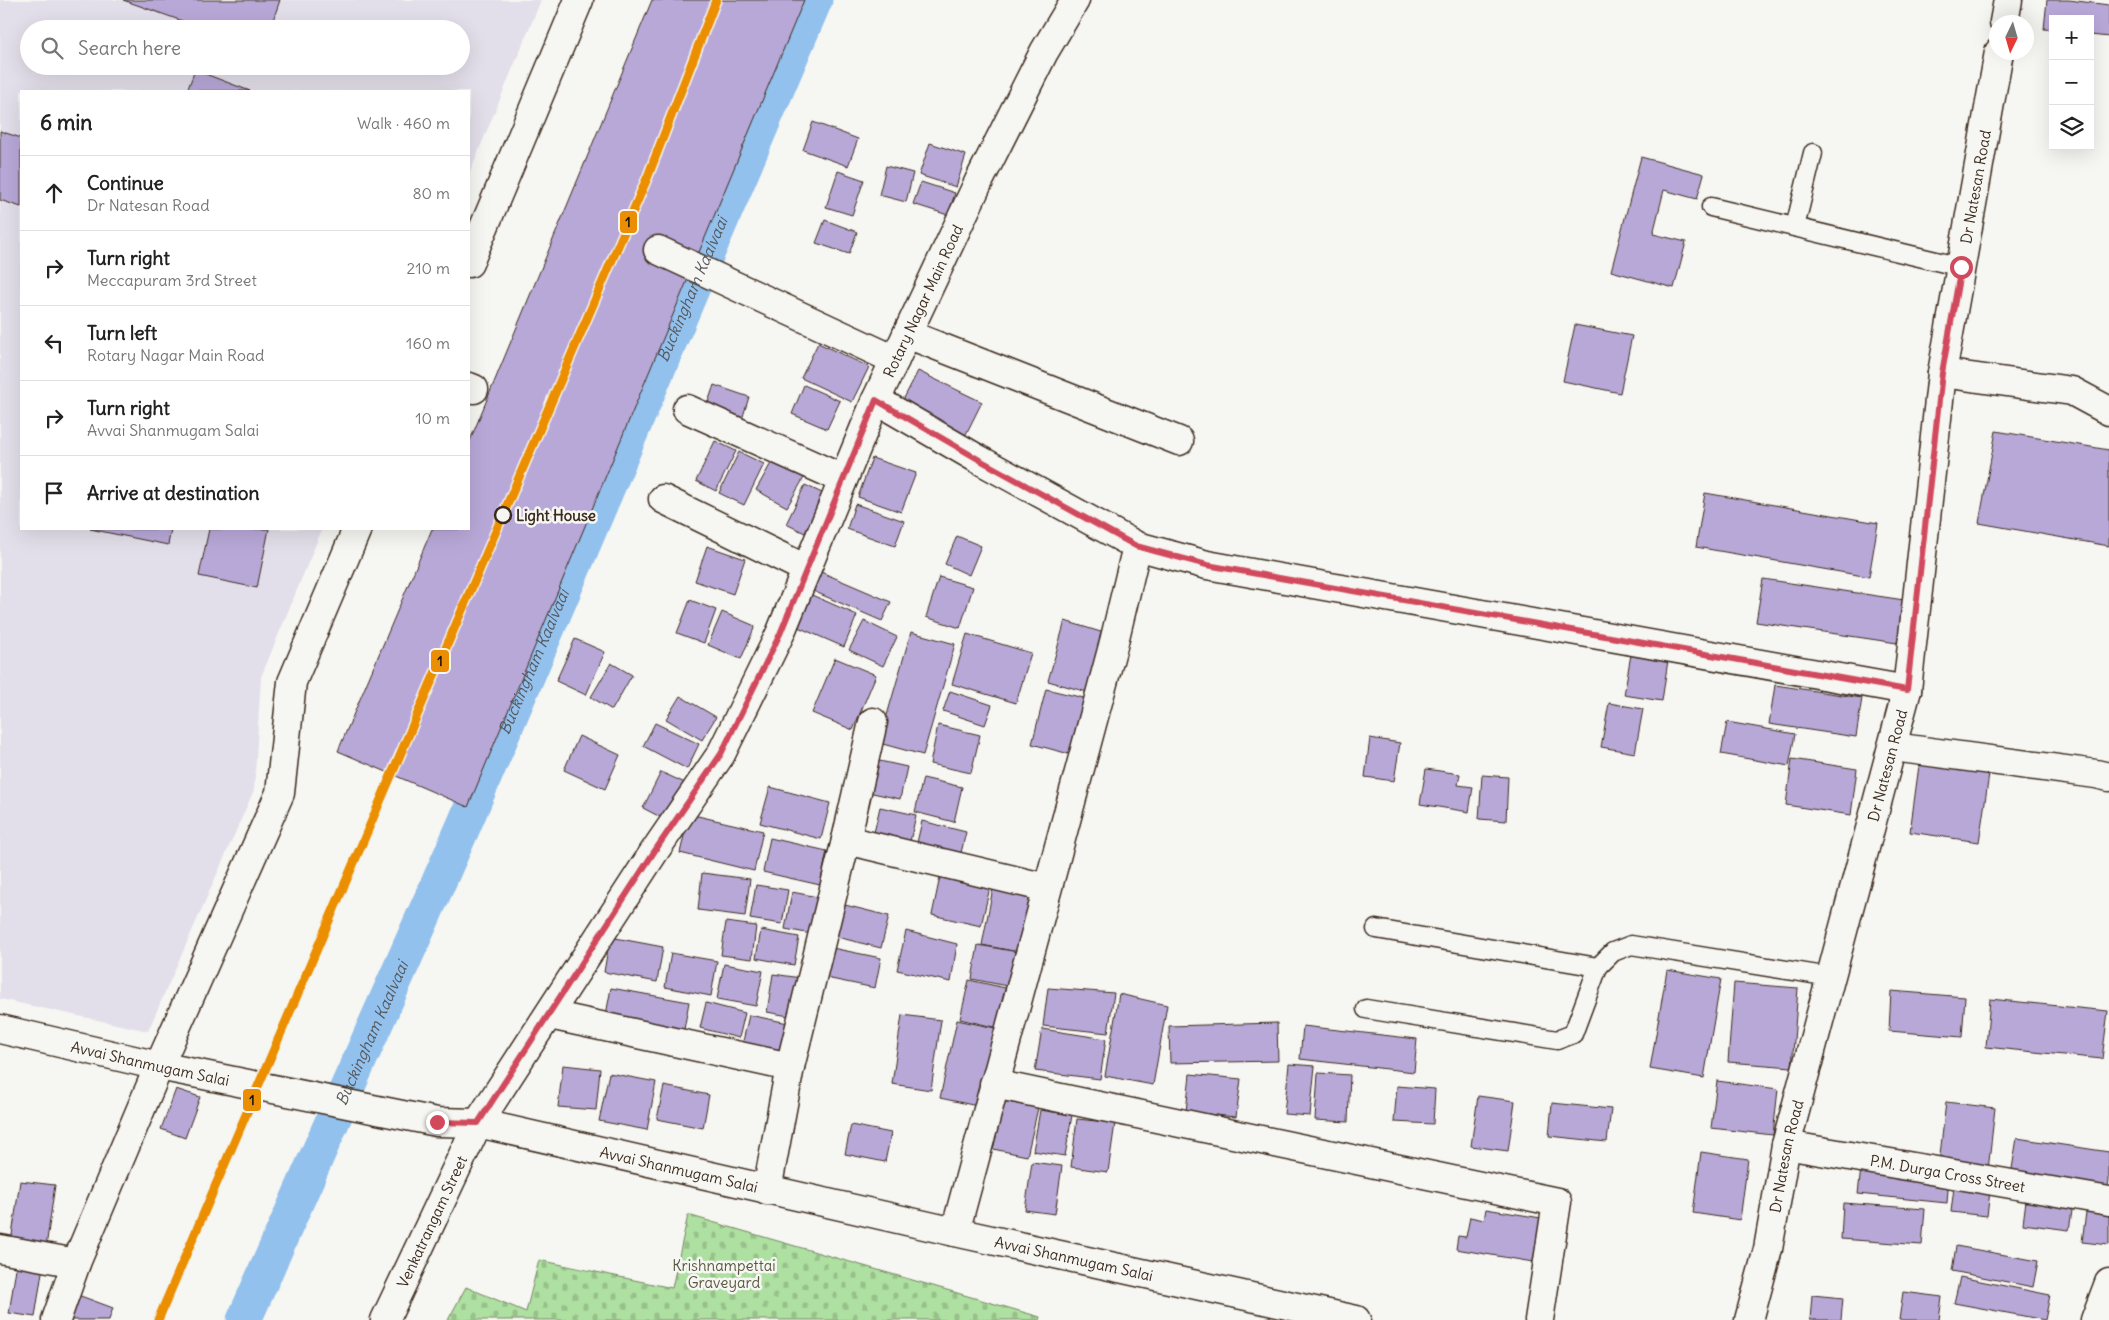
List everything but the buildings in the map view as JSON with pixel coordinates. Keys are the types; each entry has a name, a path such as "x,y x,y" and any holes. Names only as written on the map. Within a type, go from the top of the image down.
{"street":[{"path":"470,261 579,0"},
{"name":"Rotary Nagar Main Road","path":"478,1123 654,852 721,754 780,634 876,400 979,181 1044,52 1075,0"},
{"path":"2005,15 2008,0"},
{"name":"Dr Natesan Road","path":"1749,1320 1768,1248 1786,1145 1894,748 1907,690 1942,373 1998,60"},
{"path":"658,250 895,360"},
{"path":"908,334 1179,441"},
{"path":"1942,373 2072,391 2109,411"},
{"path":"876,400 978,459 1136,546 1207,565 1907,690"},
{"path":"688,409 843,479"},
{"path":"663,499 806,570"},
{"path":"56,1320 76,1263 159,1066 280,793 292,682 357,530"},
{"path":"955,1232 1113,646 1136,546"},
{"path":"767,1190 790,1067 873,722"},
{"path":"1894,748 2109,777"},
{"path":"846,840 1048,888"},
{"path":"550,1014 790,1067"},
{"name":"Avvai Shanmugam Salai","path":"0,1029 159,1066 437,1122 478,1123 767,1190 1356,1320"},
{"path":"994,1084 1557,1202 1539,1320"},
{"name":"Venkatrangam Street","path":"385,1320 478,1123"},
{"name":"P.M. Durga Cross Street","path":"1786,1145 2109,1201"},
{"path":"0,1249 76,1263"},
{"path":"2095,1320 2109,1282"}],"lane":[{"path":"1795,227 1813,153"},
{"path":"1711,206 1961,267"},
{"path":"1376,929 1598,968"},
{"path":"1366,1009 1557,1040 1573,1034 1598,968 1613,952 1631,945 1831,977"}],"shaded area":[{"path":"0,0 541,0 470,172 470,90 20,90 20,530 322,530 261,677 254,790 148,1031 0,999"}],"green space":[{"name":"Krishnampettai Graveyard","path":"688,1215 1040,1317 1039,1320 448,1320 466,1287 526,1312 539,1260 672,1288"}],"waterway":[{"name":"Buckingham Kaalvaai","path":"244,1320 464,825 815,0"}],"transit line":[{"name":"1","path":"158,1320 648,176 716,0"}],"place":[{"name":"Light House","path":"503,515"}],"route":[{"path":"437,1122 478,1123 654,852 721,754 780,634 876,400 978,459 1136,546 1207,565 1907,690 1942,373 1961,267"}]}
